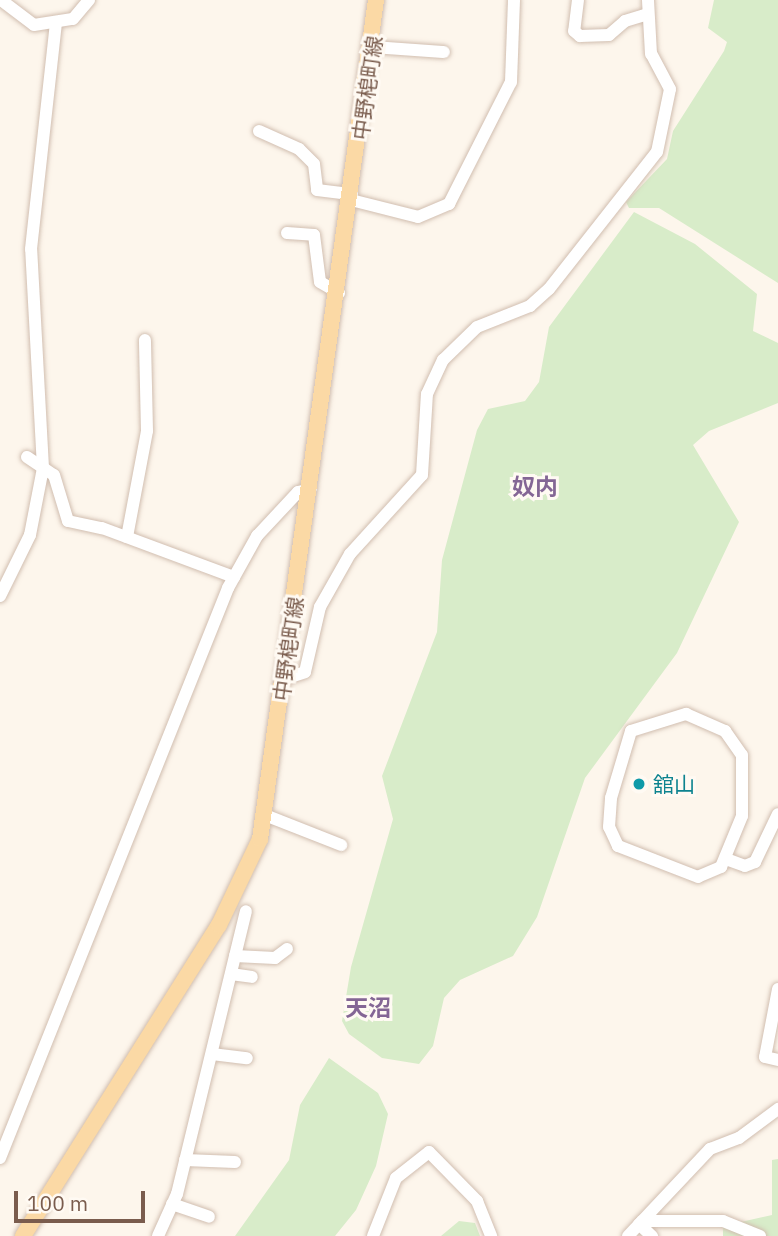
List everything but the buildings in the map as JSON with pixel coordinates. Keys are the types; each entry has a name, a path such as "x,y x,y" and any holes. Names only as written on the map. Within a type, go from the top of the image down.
{"main road":[{"name":"中野梍町線","path":"23,1236 223,918 252,862 265,815 339,293 376,0"}],"street":[{"path":"1,0 24,22 56,23 73,19 89,0"},
{"path":"259,131 299,149 314,164 317,190 352,197 418,217 449,204 511,82 514,0"},
{"path":"578,0 574,31 579,36 609,35 625,21 648,15"},
{"path":"284,679 305,672 320,607 350,554 422,475 427,394 443,360 477,327 530,306 549,289 657,152 670,89 651,54 648,0"},
{"path":"0,596 30,535 43,468 31,249 56,23"},
{"path":"372,47 444,52"},
{"path":"287,233 314,235 320,282 339,293"},
{"path":"127,537 147,431 145,340"},
{"path":"27,457 54,475 65,519 127,537 234,578"},
{"path":"0,1158 234,578 257,536 298,492 311,489"},
{"path":"691,715 737,743 742,816 726,859 706,876 691,876 612,840 611,798 638,724 691,715"},
{"path":"726,859 745,866 755,862 778,814"},
{"path":"265,815 290,820 322,839 341,845"},
{"path":"322,839 332,827"},
{"path":"158,1236 173,1204 185,1160 246,911"},
{"path":"223,918 243,925"},
{"path":"235,956 275,958 287,949"},
{"path":"231,974 252,977"},
{"path":"778,989 765,1057 778,1060"},
{"path":"212,1054 247,1058"},
{"path":"628,1236 710,1149 739,1138 778,1109"},
{"path":"373,1236 396,1178 429,1152 477,1201 491,1236"},
{"path":"185,1160 235,1162"},
{"path":"173,1204 209,1217"},
{"path":"641,1223 723,1221 760,1236"},
{"path":"641,1223 652,1236"}],"green space":[{"path":"714,0 778,0 778,283 659,208 629,208 626,202 667,159 673,131 724,51 727,42 708,28"},
{"path":"634,212 695,244 757,294 753,331 778,343 778,403 709,431 693,445 739,522 677,653 585,778 537,917 513,956 460,980 444,998 433,1046 419,1064 382,1058 349,1034 342,1021 351,967 393,819 382,776 437,632 442,560 477,430 488,409 525,401 539,382 549,327"},
{"path":"329,1058 378,1093 388,1114 376,1166 356,1210 335,1236 235,1236 289,1160 300,1105"},
{"path":"778,1159 778,1236 723,1236 723,1226 772,1215 772,1160"},
{"path":"459,1221 475,1223 480,1236 441,1236"}],"place":[{"name":"舘山","path":"639,784"}],"district":[{"name":"奴内","path":"535,486"},
{"name":"天沼","path":"368,1007"}]}
